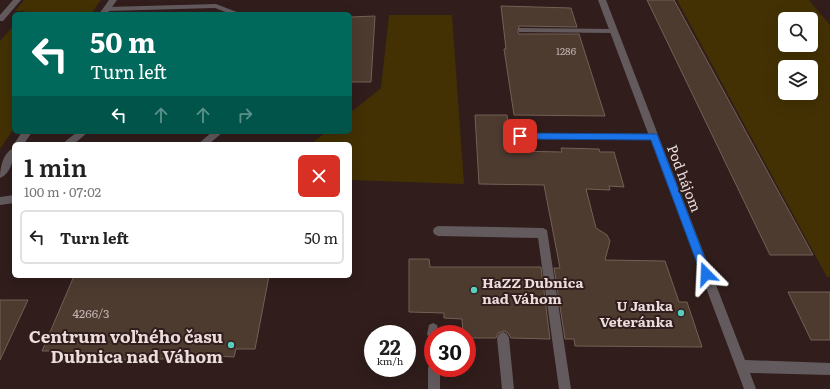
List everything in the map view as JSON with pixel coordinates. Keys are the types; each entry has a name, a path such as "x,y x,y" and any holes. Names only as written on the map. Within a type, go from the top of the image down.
{"street":[{"path":"0,19 17,0"},
{"path":"105,11 112,0"},
{"name":"Pod hájom","path":"602,0 750,389"},
{"path":"105,11 216,6 232,12"},
{"path":"522,30 613,31"},
{"path":"70,142 80,134"},
{"path":"206,142 216,134"},
{"path":"520,136 654,136"},
{"path":"0,174 12,155"},
{"path":"0,200 12,199"},
{"path":"438,231 543,233 565,389"},
{"path":"503,338 508,389"},
{"path":"742,366 830,369"},
{"path":"434,377 434,389"}],"shaded area":[{"path":"24,0 101,0 92,12 15,11"},
{"path":"677,0 809,0 830,25 830,277 827,277"},
{"path":"389,15 452,15 464,184 352,180 352,142 314,142 324,134 352,134 352,111 381,88"},
{"path":"12,27 12,131 0,149 0,41"}],"building":[{"path":"647,0 674,0 813,255 770,255"},
{"path":"501,6 571,8 577,27 519,26 518,32 519,34 579,34 605,116 514,115 504,49 506,49"},
{"path":"375,16 371,82 352,82 352,17"},
{"path":"475,115 507,115 512,151 562,152 561,148 599,149 600,152 614,152 624,187 609,186 610,190 586,189 596,228 607,235 610,241 605,260 665,261 679,302 687,302 702,347 575,346 574,339 565,339 554,268 560,268 544,185 479,184"},
{"name":"HaZZ Dubnica nad Váhom","path":"409,259 429,259 430,267 541,267 550,339 511,338 508,333 504,331 498,333 496,338 476,338 476,325 462,325 462,319 444,318 444,313 409,312"},
{"path":"73,278 269,278 255,349 236,349 234,357 197,355 196,358 54,362 58,351 42,351"},
{"path":"788,292 830,292 830,340 811,340"},
{"path":"0,300 28,300 0,360"}],"place":[{"name":"HaZZ Dubnica nad Váhom","path":"474,290"},
{"name":"U Janka Veteránka","path":"681,313"},
{"name":"Centrum voľného času Dubnica nad Váhom","path":"231,345"}],"route":[{"path":"520,136 654,136 706,274"}]}
